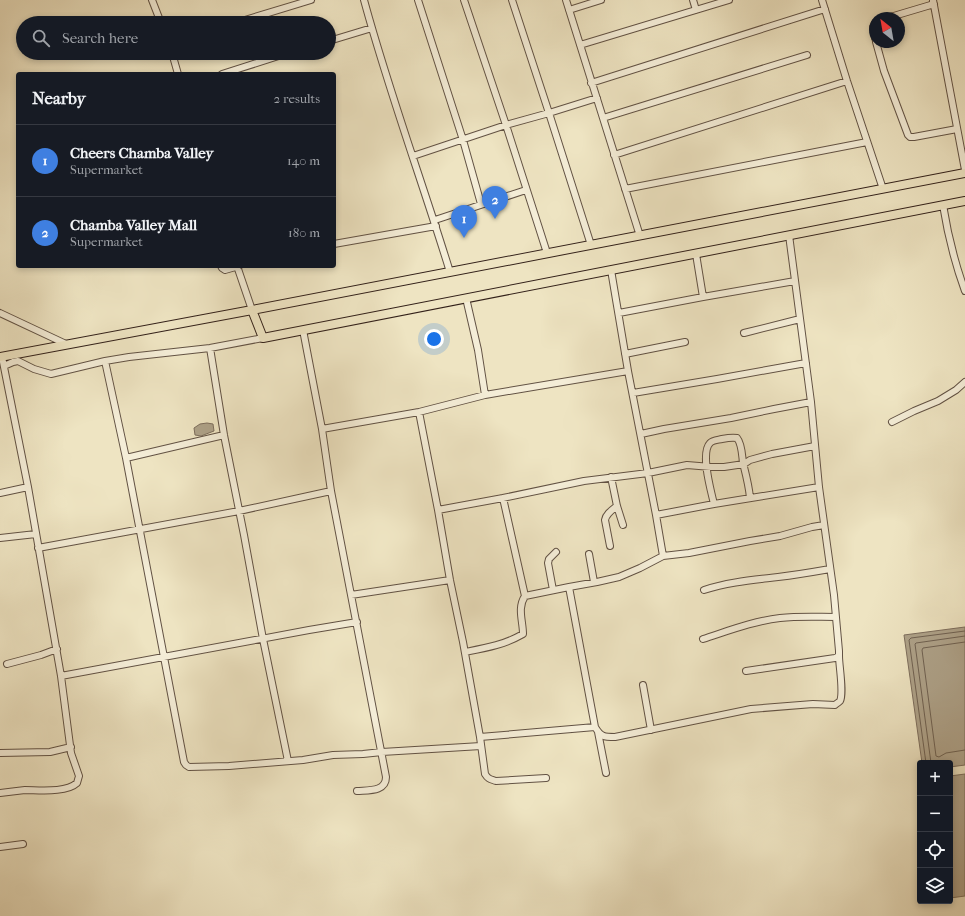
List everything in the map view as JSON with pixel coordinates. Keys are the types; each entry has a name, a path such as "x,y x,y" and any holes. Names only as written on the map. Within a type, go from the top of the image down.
{"main road":[{"path":"1,357 965,173"},
{"path":"252,310 262,338 965,201"}],"street":[{"path":"154,0 159,16"},
{"path":"266,16 311,0"},
{"path":"364,0 413,156 436,223 450,272"},
{"path":"418,0 463,140 481,204"},
{"path":"464,0 506,125 546,254"},
{"path":"512,0 550,113 591,245"},
{"path":"566,0 640,236"},
{"path":"569,10 601,0"},
{"path":"693,0 696,10"},
{"path":"580,45 729,0"},
{"path":"822,0 883,189"},
{"path":"904,12 934,1 965,170"},
{"path":"592,83 825,9"},
{"path":"336,39 372,28"},
{"path":"878,48 884,71 908,135 914,138 957,129"},
{"path":"603,118 807,55"},
{"path":"174,60 177,72"},
{"path":"227,72 256,60"},
{"path":"614,155 847,81"},
{"path":"413,156 506,125 596,98"},
{"path":"625,189 867,142"},
{"path":"336,244 436,223 481,204 526,190"},
{"path":"943,205 952,251 965,291"},
{"path":"596,729 602,736 615,737 751,709 813,704 835,705 841,700 842,687 838,656 839,651 836,617 819,487 811,402 789,235"},
{"path":"696,254 703,296"},
{"path":"222,268 225,270 232,268"},
{"path":"239,268 252,310"},
{"path":"611,270 628,371 663,556"},
{"path":"619,313 703,296 795,281"},
{"path":"466,298 478,350 485,395"},
{"path":"0,313 66,344"},
{"path":"744,333 800,319"},
{"path":"304,330 322,429 331,491 386,777 385,784 381,788 357,791"},
{"path":"4,366 18,361 34,369 51,374 105,361 210,348 262,338"},
{"path":"625,354 686,342"},
{"path":"210,348 224,435 288,761"},
{"path":"0,793 24,790 58,790 75,785 80,776 72,757 61,676 28,487 1,357"},
{"path":"105,361 126,458 184,762 186,765 189,767 229,766 310,759 333,755 481,746"},
{"path":"633,393 717,380 806,362"},
{"path":"322,429 419,412 485,395 628,371"},
{"path":"892,422 938,400 956,390 965,382"},
{"path":"641,434 811,402"},
{"path":"419,412 465,652 485,774 487,778 496,781 546,778"},
{"path":"126,458 224,435"},
{"path":"714,504 707,476 707,448 712,441 732,437 740,440 750,498"},
{"path":"438,510 577,483 648,473 687,465 724,467 744,464 750,460 772,454 815,446"},
{"path":"611,477 617,506 623,525"},
{"path":"0,493 28,487"},
{"path":"656,515 819,487"},
{"path":"38,548 239,511 331,491"},
{"path":"465,652 496,646 523,634 520,609 521,603 525,596 503,498"},
{"path":"610,546 605,517 617,506"},
{"path":"525,596 619,577 663,556 690,553 780,536 824,525"},
{"path":"0,538 36,534"},
{"path":"553,590 548,563 549,559 556,552"},
{"path":"589,554 594,582"},
{"path":"704,590 743,581 830,570"},
{"path":"352,595 450,580"},
{"path":"569,587 596,729 606,773"},
{"path":"703,639 757,622 780,618 836,617"},
{"path":"61,676 357,622"},
{"path":"7,664 41,655 56,649"},
{"path":"746,671 835,658 838,656"},
{"path":"643,685 651,730"},
{"path":"480,737 596,729"},
{"path":"0,753 50,752 71,747"},
{"path":"0,847 22,844"}],"water":[{"path":"200,424 213,424 214,431 201,436 195,435 194,428"},
{"path":"965,627 965,765 953,767 953,760 922,760 904,635"},
{"path":"965,774 965,896 953,898 953,796 953,776"}],"place":[{"name":"Chamba Valley Mall","path":"495,219"},
{"name":"Cheers Chamba Valley","path":"464,238"}]}
